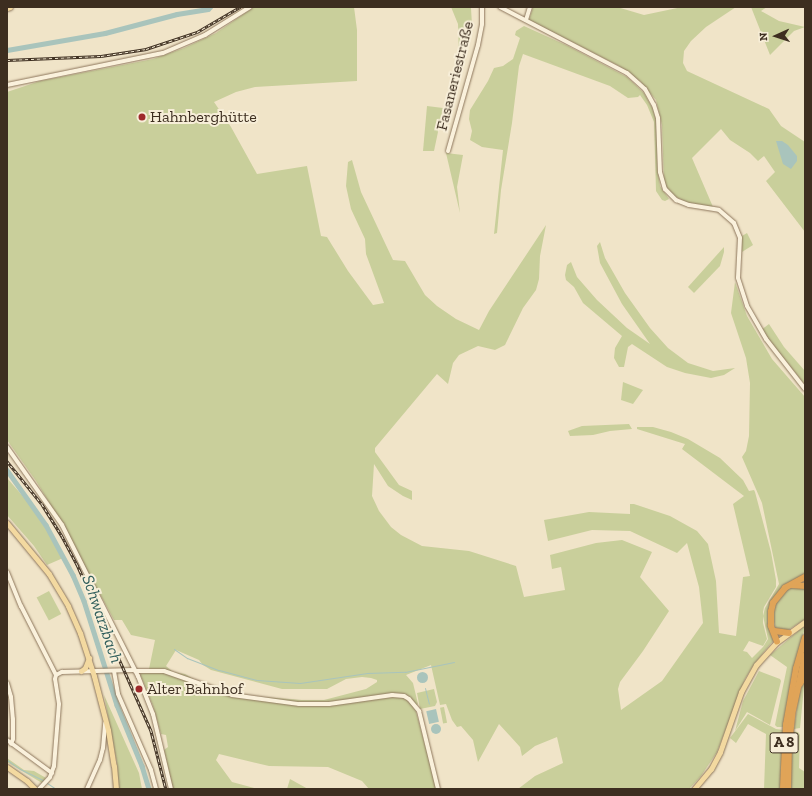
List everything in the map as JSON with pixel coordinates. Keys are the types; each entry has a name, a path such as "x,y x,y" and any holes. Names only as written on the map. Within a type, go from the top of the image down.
{"highway":[{"path":"777,642 772,633 771,622 774,603 779,594 790,585 805,577"},
{"path":"790,585 799,584 805,586"},
{"path":"771,622 778,636 777,642"},
{"path":"775,631 789,633"},
{"name":"A 8","path":"783,789 786,725 794,676 805,638"},
{"name":"A 8","path":"788,789 789,746 796,696 805,656"},
{"path":"796,696 805,675"}],"main road":[{"path":"7,524 32,552 60,592 76,622 89,658 105,716 113,760 116,789"},
{"path":"694,789 710,769 720,752 741,692 756,665 777,642 804,623"},
{"path":"81,671 85,668 89,658"},
{"path":"7,767 27,780 35,789"}],"street":[{"path":"7,85 163,52 205,35 250,7"},
{"name":"Fasaneriestraße","path":"448,151 478,44 482,24 482,7"},
{"path":"500,7 626,73 644,89 654,105 659,123 660,172 663,186 676,200 689,205 719,210 734,223 740,238 738,278 747,306 766,339 805,389"},
{"path":"526,20 530,7"},
{"path":"7,446 62,525 110,617 148,698 171,789"},
{"path":"7,572 21,606 56,675 55,679 59,704 55,755 52,773 40,789"},
{"path":"56,675 62,672 81,671 164,671 232,695 278,702 319,704 395,695 404,696 409,699 419,711 438,789"},
{"path":"112,671 118,694 151,770 156,789"},
{"path":"7,683 13,713 13,738 11,744"},
{"path":"87,789 99,765 103,748 105,716"},
{"path":"7,740 52,773"}],"green space":[{"path":"254,7 354,7 357,30 357,81 255,87 236,92 214,102 231,127 257,174 307,166 321,236 327,237 348,271 373,305 384,303 366,254 365,239 351,209 346,186 348,162 352,160 361,192 393,260 405,261 425,295 437,306 456,319 479,330 489,311 546,225 540,256 539,279 536,290 523,308 505,345 495,350 478,346 459,355 453,363 448,384 437,374 375,448 375,452 399,485 412,491 412,500 388,486 374,464 372,496 379,511 391,527 401,535 422,546 469,551 516,566 524,597 565,590 561,567 552,569 550,555 596,543 622,540 652,552 640,577 669,611 643,651 620,682 618,689 621,710 662,681 703,623 699,587 687,543 677,553 630,531 592,530 548,541 544,520 589,512 630,514 630,504 634,504 670,516 697,531 708,544 716,581 719,633 736,636 743,577 750,576 733,504 744,496 682,449 685,444 637,429 637,427 653,427 688,439 720,458 743,480 749,491 754,490 755,492 771,552 776,580 776,587 764,607 763,616 765,608 779,584 762,503 742,457 746,451 749,436 750,383 746,358 731,313 735,282 747,316 772,359 805,397 805,575 784,586 772,602 773,641 754,664 745,679 717,752 701,776 689,789 518,789 535,776 563,763 557,737 535,746 522,756 520,747 499,724 478,762 473,740 461,726 457,727 452,720 446,704 440,705 431,665 406,675 413,683 418,704 415,708 437,789 369,789 362,781 328,767 269,766 219,754 216,760 232,782 258,789 173,789 164,750 168,747 166,735 161,734 153,706 140,674 149,669 155,640 131,635 122,620 114,620 58,517 36,481 7,440 7,92 40,81 153,59 184,48 216,33","holes":["763,616 768,639 763,647 752,658 747,652 743,651 749,641 763,646 767,639","176,650 199,660 203,665 211,670 282,689 327,689 346,679 362,677 371,678 377,680 377,682 366,689 324,700 302,700 252,696 226,691 197,681 185,674 173,672 166,666"]},
{"path":"451,7 471,8 472,25 467,28 459,58 458,24"},
{"path":"533,7 617,7 644,15 682,7 736,7 706,27 691,41 684,51 683,63 687,71 769,109 781,126 805,142 805,232 766,181 775,172 764,156 758,161 750,153 730,140 721,129 692,158 713,207 685,202 669,193 664,181 662,125 656,100 640,81 619,66 529,20"},
{"path":"751,7 767,7 761,11 779,21 805,27 794,31 770,55"},
{"path":"524,26 568,46 627,77 644,93 653,109 657,124 658,171 660,186 669,199 665,201 662,200 656,191 654,122 647,105 640,95 638,97 628,98 610,86 523,54 519,66 512,123 501,190 497,233 494,234 503,150 482,147 470,140 472,131 469,119 470,110 488,81 494,68 503,66 513,59 520,38 515,35 516,31"},
{"path":"427,106 443,108 434,151 423,151"},
{"path":"446,153 463,155 457,187 460,213"},
{"path":"747,233 753,245 742,252 742,236"},
{"path":"600,242 605,258 625,293 650,328 668,348 688,363 713,371 735,368 724,375 711,378 685,373 667,367 632,344 628,347 624,367 619,367 614,358 615,348 622,336 583,303 574,287 566,280 565,275 567,265 571,262 577,277 597,300 627,328 650,344 622,304 600,263 597,246"},
{"path":"724,247 720,266 694,293 688,287"},
{"path":"769,324 784,347 805,371 805,385 761,330"},
{"path":"623,382 643,390 633,404 621,400"},
{"path":"629,424 632,429 610,431 593,435 570,436 568,431 582,426"},
{"path":"7,478 27,501 57,545 63,558 47,565 34,546 7,515"},
{"path":"792,586 805,587 805,619 785,632 776,629 773,618 776,602 784,591"},
{"path":"49,591 61,614 49,621 37,598"},
{"path":"805,622 805,628 792,673 783,727 777,727 775,725 787,667 770,655 803,627"},
{"path":"759,671 780,679 781,681 770,725 747,712 735,731 743,701"},
{"path":"805,677 800,728 794,729 799,694"},
{"path":"434,689 437,702 435,706 420,709 417,693"},
{"path":"104,695 139,773 142,789 119,789 117,763"},
{"path":"444,707 447,723 443,723 440,708"},
{"path":"748,714 776,729 798,732 800,735 799,768 805,772 805,789 764,789 766,734 748,724 736,743 730,738"},
{"path":"7,758 24,770 34,771 46,778 42,783 7,762"},
{"path":"290,779 308,789 287,789"}],"water":[{"path":"776,141 782,141 788,145 797,156 797,161 791,169 783,164"},
{"path":"420,672 424,672 426,673 426,681 420,682 417,679 417,675"},
{"path":"436,709 439,722 429,724 426,711"},
{"path":"434,724 438,724 440,725 440,733 434,734 431,731 431,727"}],"waterway":[{"name":"Schwarzbach","path":"7,50 105,33 177,14 208,9 210,7"},
{"name":"Schwarzbach","path":"7,470 46,525 73,575 84,601 117,705 142,766 149,789"},
{"path":"174,649 187,658 219,670 257,680 300,683 367,673 405,672 454,662"},
{"path":"425,688 429,704"},
{"name":"Schwarzbach","path":"7,760 20,769 45,781"},
{"name":"Schwarzbach","path":"47,783 56,789"}],"railway":[{"path":"7,60 101,56 146,49 197,32 240,7"},
{"path":"7,461 42,504 77,564 151,730 166,789"}],"place":[{"name":"Hahnberghütte","path":"142,117"},
{"name":"Alter Bahnhof","path":"139,689"}]}
